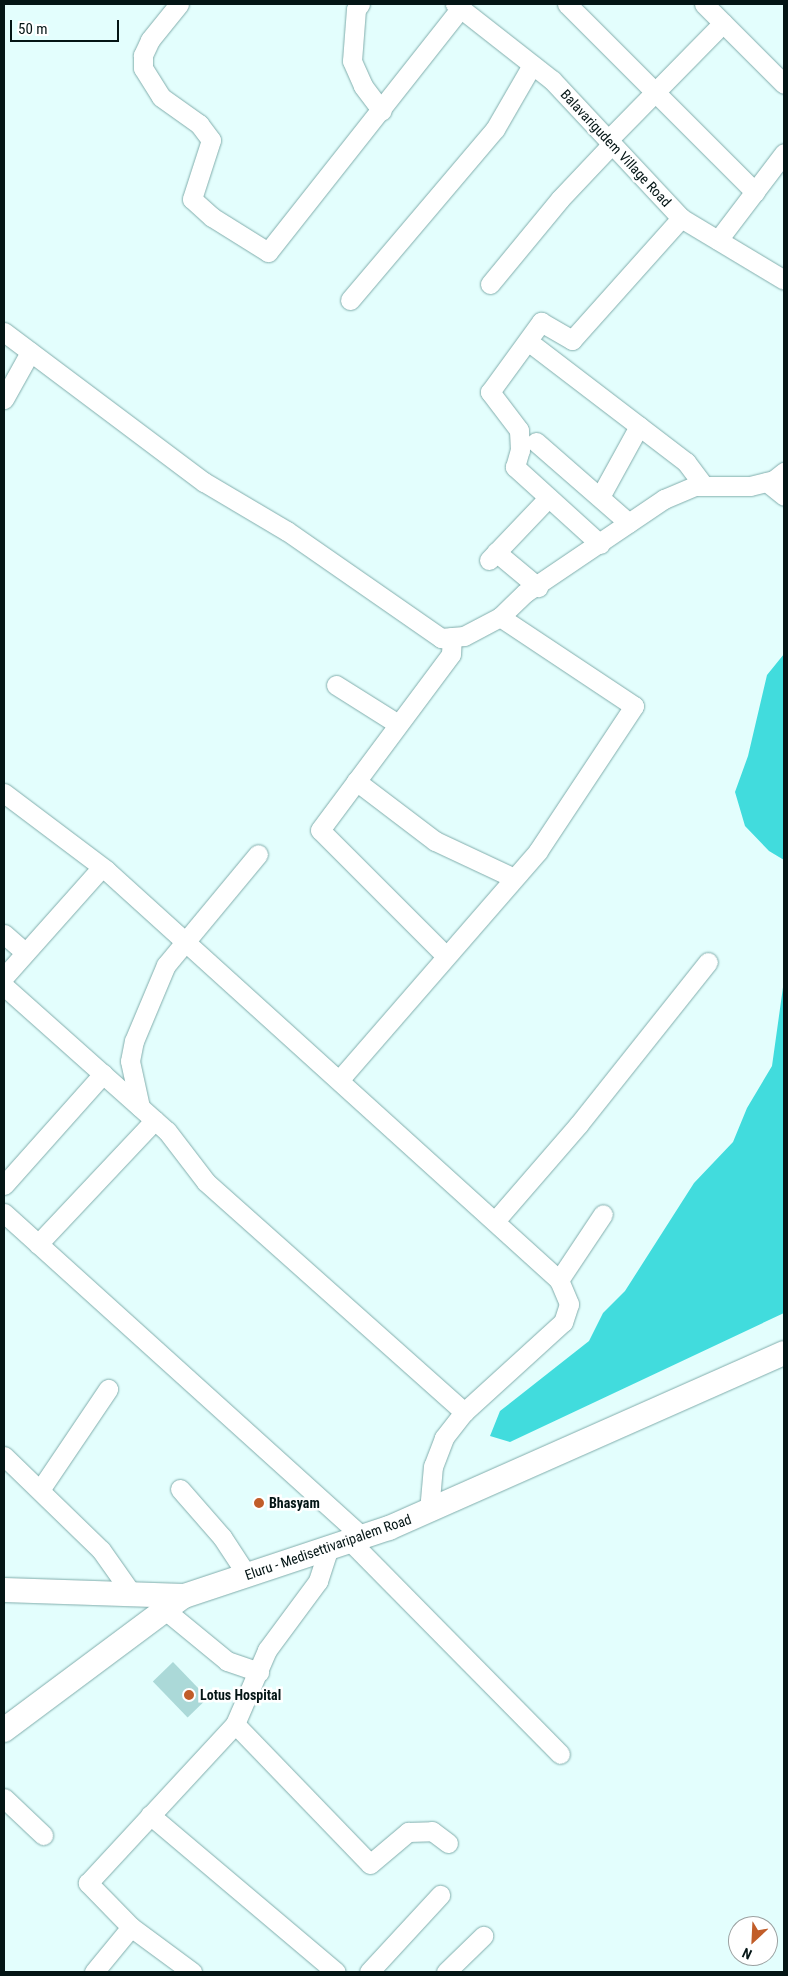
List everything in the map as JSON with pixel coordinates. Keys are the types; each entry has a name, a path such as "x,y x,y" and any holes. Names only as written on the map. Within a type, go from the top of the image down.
{"main road":[{"name":"Eluru - Medisettivaripalem Road","path":"4,1730 184,1596 347,1542 429,1510 784,1353"},
{"path":"6,1588 184,1596"}],"street":[{"path":"179,4 150,40 143,55 143,68 161,97 199,124 211,140 192,199 212,218 268,252 382,111 458,6"},
{"path":"360,4 356,9 352,61 363,86 382,111"},
{"path":"567,4 755,192"},
{"path":"704,4 784,84"},
{"name":"Balavarigudem Village Road","path":"458,6 552,80 680,218 784,278"},
{"path":"490,284 610,142 723,23"},
{"path":"350,300 495,129 532,64"},
{"path":"718,240 784,153"},
{"path":"600,544 581,524 548,498 515,467 520,450 519,430 490,392 529,342 541,322 572,340 680,218"},
{"path":"4,332 204,482 287,531 417,624 441,638 464,636 500,617 525,593 600,544 664,498 695,486 750,486 767,482 784,472"},
{"path":"529,342 686,462 704,486"},
{"path":"4,399 30,352"},
{"path":"600,497 639,426"},
{"path":"536,442 629,523"},
{"path":"767,482 784,496"},
{"path":"538,586 492,556 548,498"},
{"path":"340,1079 538,851 634,706 500,617"},
{"path":"446,956 320,830 451,654 452,637"},
{"path":"336,685 398,724"},
{"path":"356,781 435,842 514,878"},
{"path":"4,793 102,867 340,1079 559,1280 570,1304 563,1322 464,1412 444,1438 434,1466 429,1510"},
{"path":"140,1107 130,1061 134,1041 166,965 258,854"},
{"path":"4,977 102,867"},
{"path":"4,934 25,952"},
{"path":"495,1221 579,1124 708,962"},
{"path":"4,986 155,1120 206,1182 464,1412"},
{"path":"4,1185 103,1074"},
{"path":"38,1244 155,1120"},
{"path":"4,1213 347,1542 560,1754"},
{"path":"559,1280 603,1214"},
{"path":"40,1490 108,1389"},
{"path":"4,1456 101,1550 132,1594"},
{"path":"180,1489 222,1537 247,1575"},
{"path":"192,1972 131,1927 88,1883 235,1724 267,1650 347,1542"},
{"path":"165,1610 227,1662 259,1672"},
{"path":"235,1724 370,1864 408,1832 432,1831 448,1843"},
{"path":"4,1798 43,1835"},
{"path":"150,1815 336,1972"},
{"path":"369,1972 440,1895"},
{"path":"94,1972 131,1927"},
{"path":"446,1972 483,1936"}],"water":[{"path":"784,654 784,860 769,851 745,826 735,792 748,756 767,675"},
{"path":"784,980 784,1313 510,1442 490,1436 500,1411 589,1341 603,1313 625,1291 694,1183 733,1142 747,1108 772,1066"}],"building":[{"path":"173,1662 208,1698 188,1717 153,1681"}],"place":[{"name":"Bhasyam","path":"259,1503"},
{"name":"Lotus Hospital","path":"189,1695"}]}
